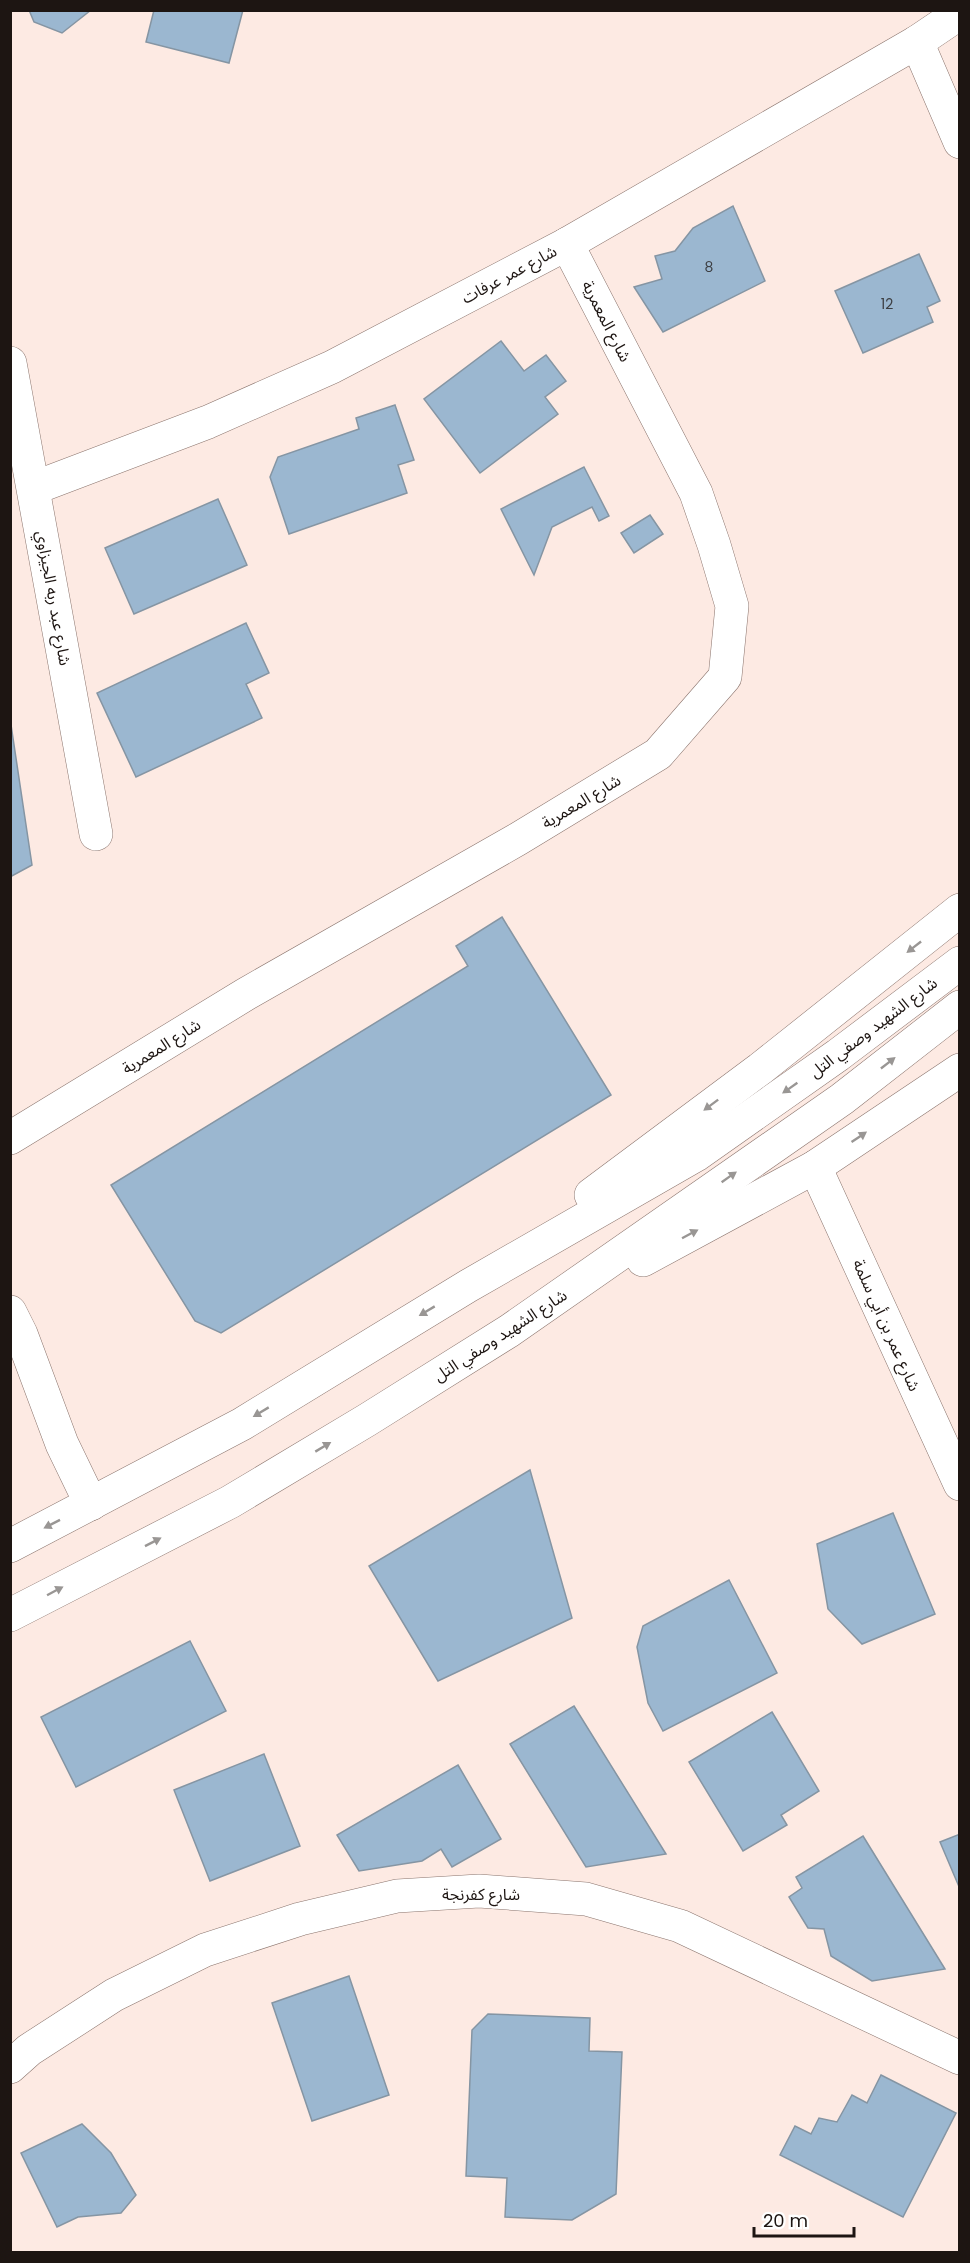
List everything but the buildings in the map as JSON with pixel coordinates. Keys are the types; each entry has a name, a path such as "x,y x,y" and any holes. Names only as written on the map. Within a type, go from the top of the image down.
{"street":[{"name":"شارع عمر عرفات","path":"34,488 208,422 332,367 567,244 917,42 960,13"},
{"path":"917,42 960,142"},
{"name":"شارع المعمرية","path":"10,1138 246,994 518,839 658,754 725,677 732,606 696,493 567,244"},
{"name":"شارع عبد ربه الجيزاوي","path":"10,363 96,834"},
{"path":"468,1286 760,1069 960,910"},
{"name":"شارع الشهيد وصفي التل","path":"10,1546 242,1424 468,1286 696,1155 838,1055 960,963"},
{"name":"شارع الشهيد وصفي التل","path":"10,1615 230,1502 509,1331 842,1099 960,1007"},
{"path":"509,1331 815,1167 960,1070"},
{"name":"شارع عمر بن أبي سلمة","path":"815,1167 960,1484"},
{"path":"10,1312 21,1334 62,1444 91,1504"},
{"name":"شارع كفرنجة","path":"10,2067 29,2050 114,1995 205,1950 300,1919 397,1896 479,1891 586,1899 680,1926 960,2058"}]}
